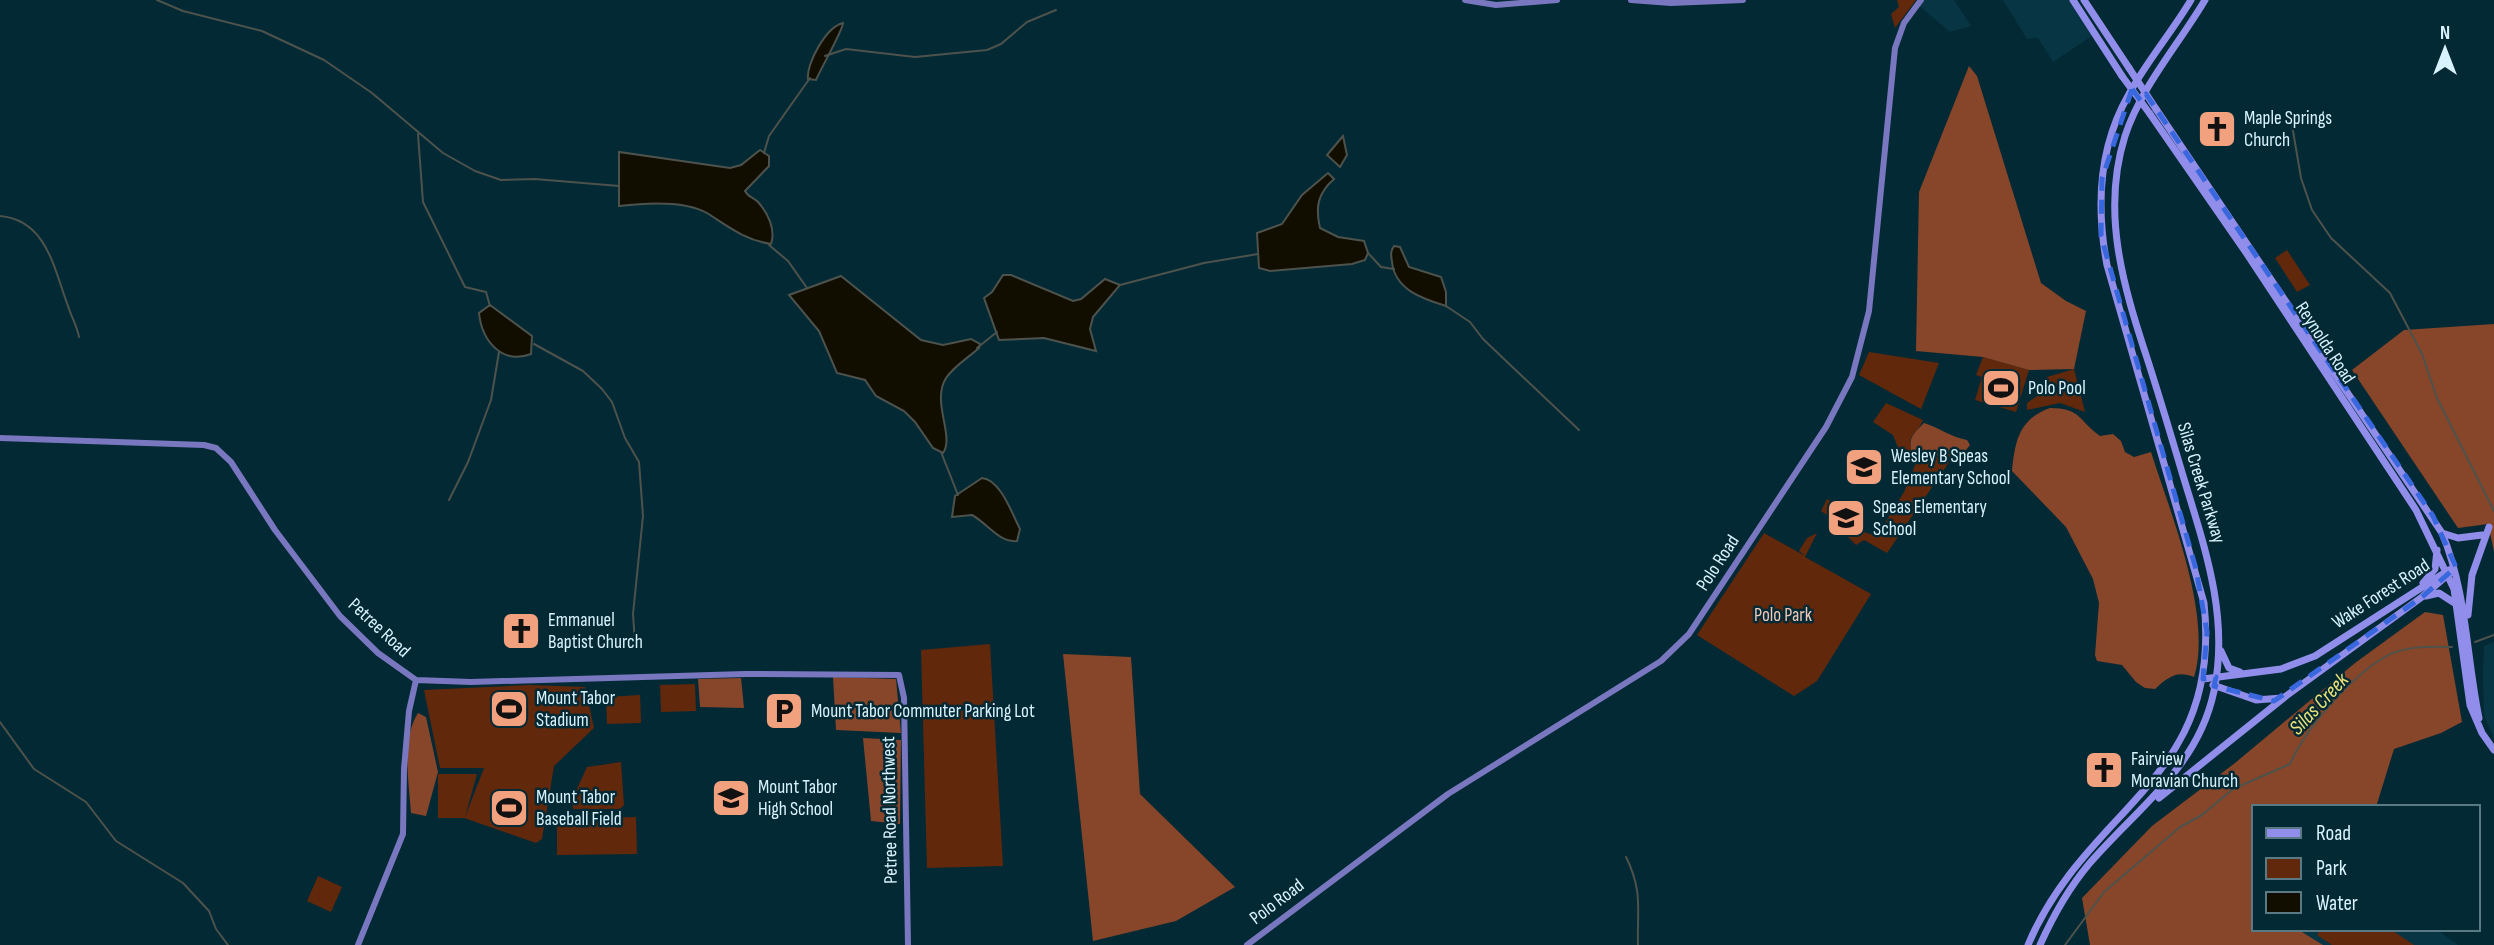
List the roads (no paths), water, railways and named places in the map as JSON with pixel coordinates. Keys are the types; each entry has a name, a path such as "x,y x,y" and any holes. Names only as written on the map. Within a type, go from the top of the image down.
{"main road":[{"name":"Reynolda Road","path":"2073,0 2122,76 2153,112 2442,533 2456,567 2482,733"},
{"name":"Reynolda Road","path":"2084,0 2129,68 2153,112 2416,510 2447,573 2457,604 2470,705 2482,733 2494,750"},
{"name":"Silas Creek Parkway","path":"2028,945 2052,896 2074,866 2154,781 2171,759 2184,734 2203,679 2207,632 2204,603 2107,265 2099,207 2107,151 2127,97 2191,0"},
{"name":"Silas Creek Parkway","path":"2040,945 2074,883 2142,812 2186,758 2206,718 2216,677 2220,648 2215,588 2138,332 2116,243 2113,216 2117,168 2126,134 2143,97 2205,0"},
{"path":"2466,626 2472,575 2489,527"},
{"path":"2442,533 2458,538 2482,536"},
{"path":"2419,588 2435,569 2437,549"},
{"name":"Wake Forest Road","path":"2203,679 2281,669 2315,656 2456,567"},
{"name":"Wake Forest Road","path":"2142,812 2286,696 2423,597 2447,573"},
{"path":"2423,597 2439,593 2457,604"},
{"path":"2220,648 2229,668 2248,673"},
{"path":"2203,679 2214,686 2266,701 2286,696"}],"street":[{"path":"1465,0 1496,5 1557,0"},
{"path":"1631,0 1697,3 1743,0"},
{"name":"Polo Road","path":"1247,945 1454,790 1667,657 1695,625 1826,427 1852,377 1869,311 1895,48 1904,23 1921,0"},
{"name":"Petree Road","path":"0,438 110,440 196,444 216,448 231,462 291,552 340,616 384,658 416,680 471,682 745,674 898,675"},
{"name":"Petree Road Northwest","path":"898,675 904,698 908,945"},
{"path":"358,945 402,834 408,723 416,680"}],"water":[{"path":"843,23 816,80 808,79 810,64 818,47 830,31"},
{"path":"1343,136 1347,155 1340,167 1327,155"},
{"path":"760,150 769,156 769,166 745,191 758,202 768,216 772,227 771,244 745,236 707,213 687,206 652,203 619,206 619,152 730,168 741,165"},
{"path":"1328,173 1334,179 1319,201 1320,228 1338,237 1364,241 1368,253 1365,260 1352,264 1270,271 1259,268 1257,233 1282,224 1302,195"},
{"path":"1394,246 1400,247 1409,267 1441,277 1446,292 1446,306 1412,292 1398,280 1391,257"},
{"path":"1003,275 1011,275 1073,301 1081,299 1105,279 1120,285 1093,317 1090,329 1096,351 1044,338 999,340 984,298 992,292"},
{"path":"841,276 921,340 943,345 971,339 980,344 979,348 957,365 942,387 946,437 943,453 933,448 904,411 876,396 865,380 837,373 819,331 789,295"},
{"path":"490,305 532,336 531,354 511,356 495,348 489,341 479,313"},
{"path":"982,478 995,485 1005,499 1020,529 1017,541 1004,539 972,515 952,517 955,496"}],"waterway":[{"path":"157,0 183,11 262,31 324,60 372,93 443,153 475,171 501,180 535,179 619,186"},
{"path":"825,56 846,49 915,57 987,50 1001,44 1027,22 1056,10"},
{"path":"764,153 769,136 810,78"},
{"path":"2292,125 2301,178 2312,210 2331,238 2390,293 2422,354 2437,398 2494,511"},
{"path":"418,134 423,202 465,287 486,292 490,306"},
{"path":"0,216 16,219 38,236 53,262 79,337"},
{"path":"769,245 788,261 807,288"},
{"path":"1368,253 1381,267 1394,269"},
{"path":"1120,285 1204,263 1258,254"},
{"path":"1446,306 1470,322 1483,339 1579,430"},
{"path":"977,348 997,332"},
{"path":"534,344 583,371 602,389 612,402 625,438 639,462 643,516 633,614 635,643"},
{"path":"449,500 468,462 491,400 499,352"},
{"path":"941,452 958,495"},
{"name":"Silas Creek","path":"2475,642 2494,635"},
{"name":"Silas Creek","path":"2065,945 2104,892 2180,827 2202,815 2233,789 2290,764 2317,720 2343,691 2370,667 2390,654 2407,649 2452,647"},
{"path":"0,722 34,769 86,802 116,841 183,883 209,911 216,929 228,945"},
{"path":"1626,857 1637,890 1638,945"}],"place":[{"name":"Maple Springs Church","path":"2217,129"},
{"name":"Polo Pool","path":"2001,388"},
{"name":"Wesley B Speas Elementary School","path":"1864,467"},
{"name":"Speas Elementary School","path":"1846,518"},
{"name":"Emmanuel Baptist Church","path":"521,631"},
{"name":"Mount Tabor Stadium","path":"509,709"},
{"name":"Mount Tabor Commuter Parking Lot","path":"784,711"},
{"name":"Fairview Moravian Church","path":"2104,770"},
{"name":"Mount Tabor High School","path":"731,798"},
{"name":"Mount Tabor Baseball Field","path":"509,808"}],"park label":[{"name":"Polo Park","path":"1783,615"}]}
